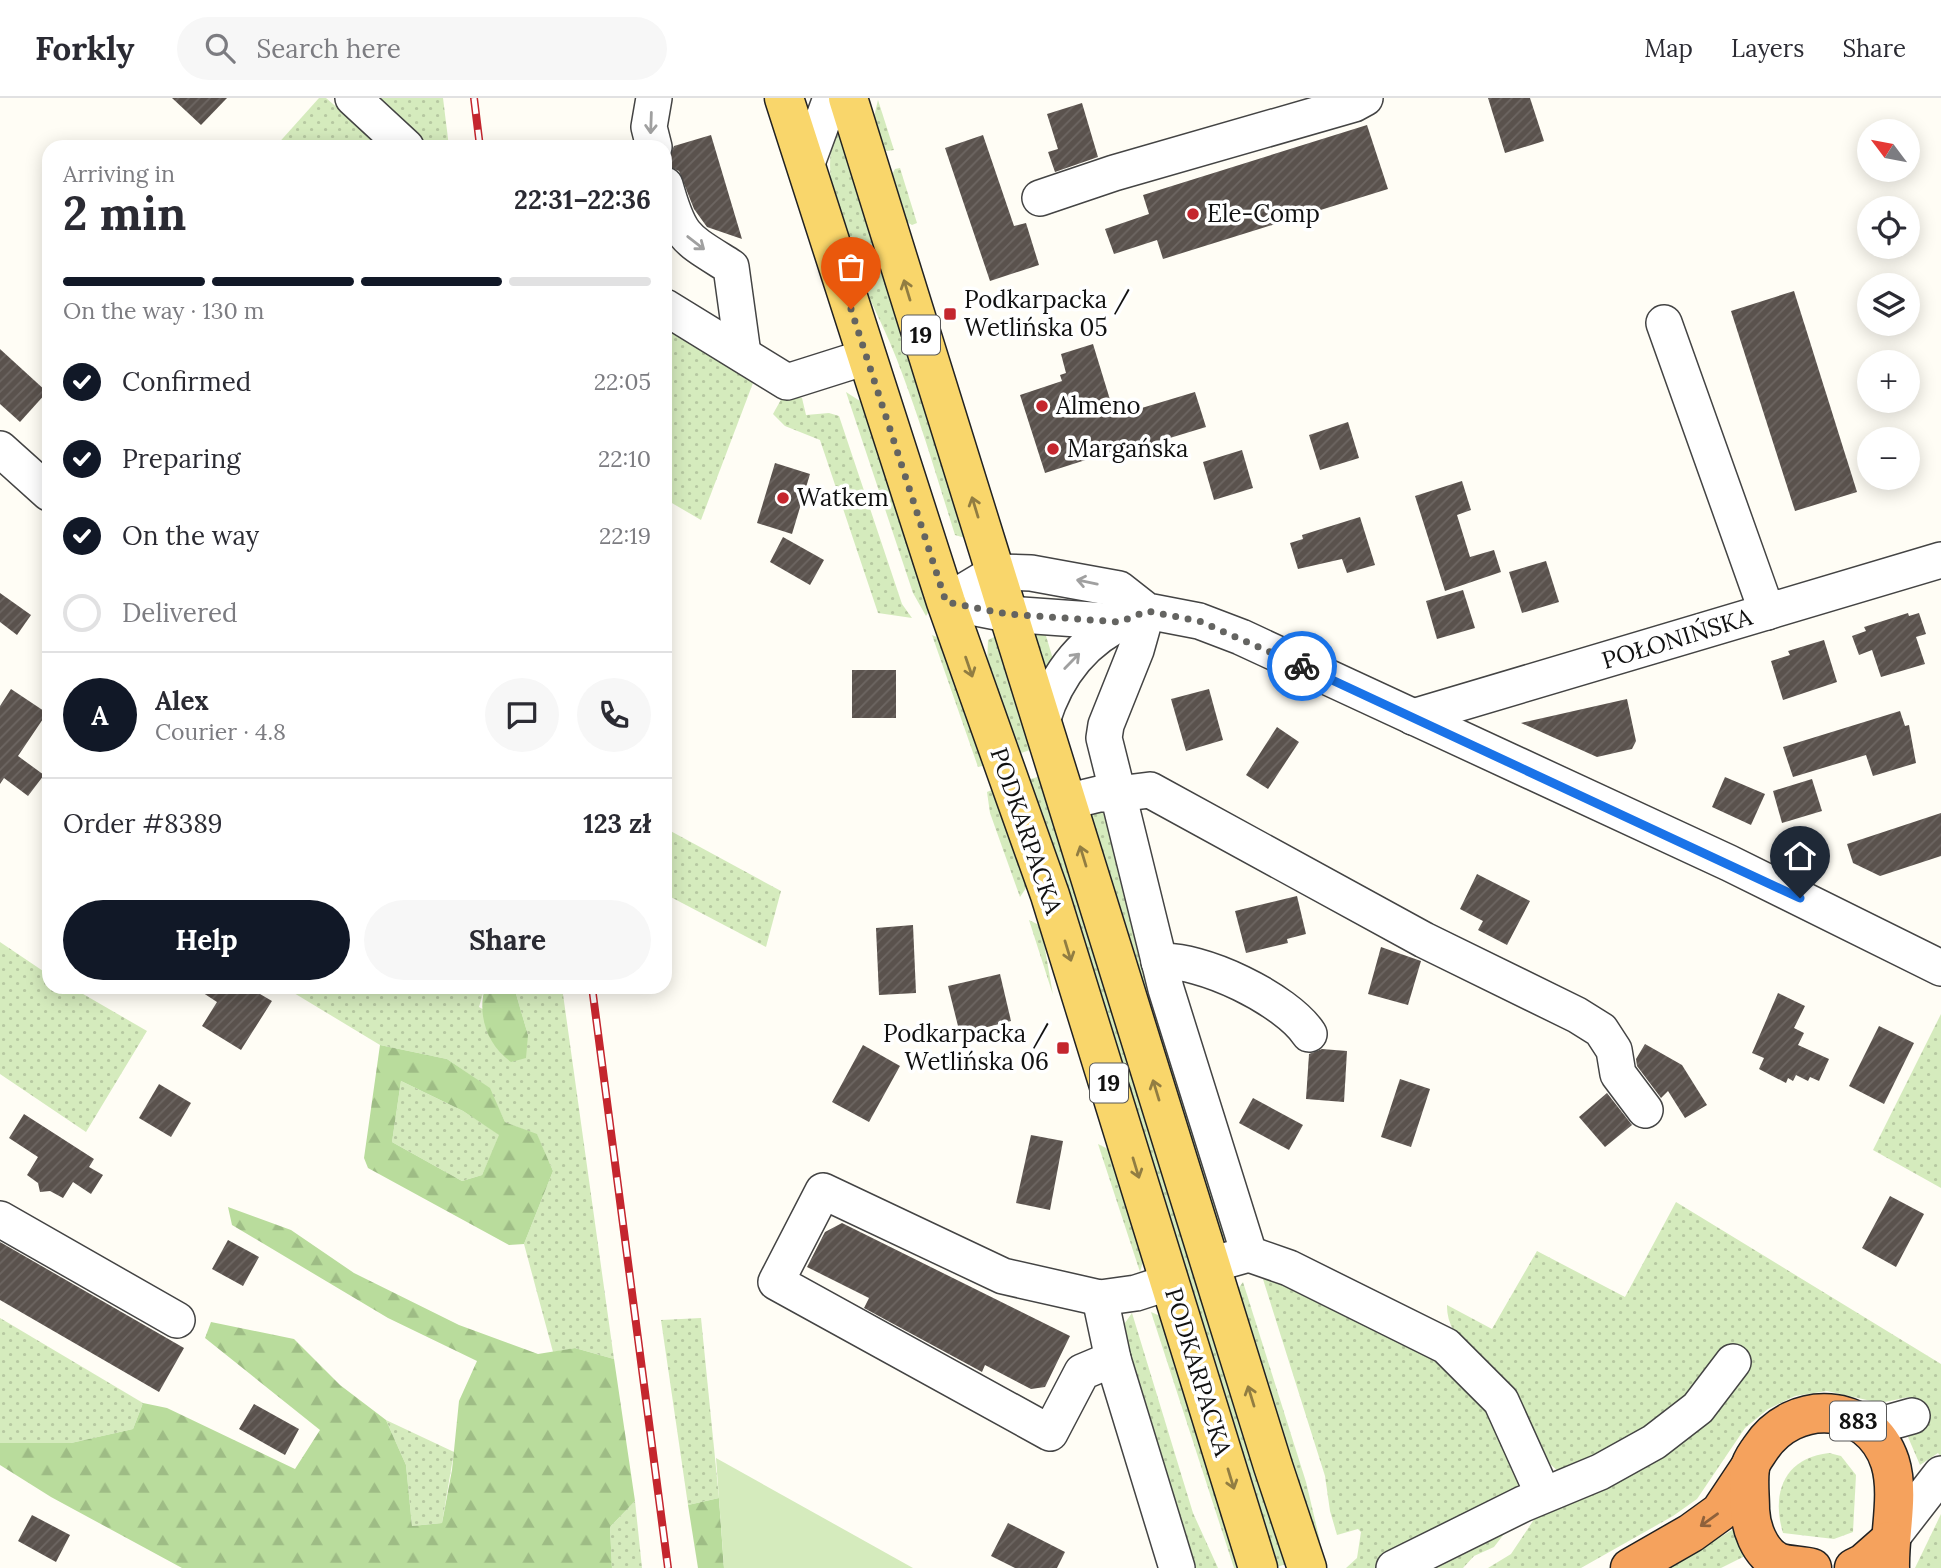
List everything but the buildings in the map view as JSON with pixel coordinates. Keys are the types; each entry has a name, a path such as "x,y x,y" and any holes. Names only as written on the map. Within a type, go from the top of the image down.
{"highway":[{"name":"883","path":"1630,1568 1691,1533 1720,1512 1766,1439 1784,1424 1805,1416 1828,1413 1868,1427 1889,1460 1894,1493 1890,1554"},
{"path":"1750,1467 1753,1528 1765,1552 1784,1566"},
{"path":"1854,1568 1890,1554"}],"main road":[{"name":"PODKARPACKA","path":"784,98 946,602 1050,895 1258,1568"},
{"name":"PODKARPACKA","path":"848,98 1210,1265 1305,1561"}],"street":[{"path":"353,98 399,140"},
{"path":"652,140 649,127 654,98"},
{"path":"806,166 831,98"},
{"path":"1040,198 1114,173 1354,104 1365,98"},
{"path":"672,210 676,225 692,242 731,267 743,354"},
{"path":"672,311 787,382 866,357"},
{"path":"1664,323 1768,612"},
{"path":"0,449 42,487"},
{"name":"POŁONIŃSKA","path":"1413,717 1941,560"},
{"path":"946,602 996,572 1041,575 1119,589 1134,616 1136,650 1106,725 1104,738 1159,962 1249,1254"},
{"path":"946,602 1007,614 1134,616 1199,621 1241,637 1729,863 1941,968"},
{"path":"1042,721 1051,691 1063,670 1102,632 1134,616"},
{"path":"1066,802 1099,794 1150,790 1424,940 1577,1015 1601,1030 1614,1051 1618,1074 1644,1110"},
{"path":"1159,962 1171,960 1202,967 1259,993 1301,1022 1309,1034"},
{"path":"1113,1359 1082,1372 1050,1433 776,1282 823,1191 1003,1276 1100,1298 1136,1293 1170,1282"},
{"path":"0,1219 177,1320"},
{"path":"1210,1265 1249,1254 1289,1268 1446,1346 1501,1401 1543,1494"},
{"path":"1100,1298 1113,1359 1177,1568"},
{"path":"1394,1568 1543,1494 1600,1472 1654,1442 1698,1408 1733,1362"},
{"path":"1861,1423 1887,1423 1912,1416"},
{"path":"1890,1554 1941,1474"}],"green space":[{"path":"319,98 326,98 375,140 281,140"},
{"path":"373,98 443,98 448,140 423,140"},
{"path":"878,100 894,150 887,151 879,147 874,117"},
{"path":"839,130 965,538 955,535 902,373 850,255 840,224 832,193 830,162 834,131"},
{"path":"900,168 917,223 912,225 900,218 889,180 895,169"},
{"path":"672,332 753,383 701,520 672,503"},
{"path":"846,392 863,403 931,608 926,616 913,593"},
{"path":"783,396 802,398 806,415 829,413 839,416 902,604 912,618 878,613 820,440 785,426 773,414"},
{"path":"1032,625 1043,626 1056,669 1048,683"},
{"path":"932,635 941,639 986,765 978,767"},
{"path":"996,636 1033,749 1018,754 987,666 988,640"},
{"path":"1041,776 1289,1563 1274,1568 1027,780"},
{"path":"994,789 1028,885 1020,897 990,813 987,792"},
{"path":"1102,810 1109,813 1227,1238 1220,1244 1089,821 1091,813"},
{"path":"672,832 781,891 766,947 672,898"},
{"path":"1029,920 1041,926 1053,995"},
{"path":"0,942 42,970 42,994 83,994 147,1031 86,1132 0,1074"},
{"path":"296,994 483,994 479,1007 528,1035 516,994 563,994 614,1359 575,1348 553,1352 524,1244 553,1171 537,1135 505,1122 489,1088 447,1059 380,1045"},
{"path":"484,994 516,994 528,1035 526,1058 511,1062 496,1047 483,1019"},
{"path":"1941,1014 1941,1188 1873,1150"},
{"path":"380,1045 447,1059 490,1088 505,1122 537,1134 553,1171 524,1244 509,1245 368,1168 364,1158","holes":["401,1081 463,1111 499,1135 482,1175 462,1181 392,1142"]},
{"path":"401,1081 463,1111 500,1135 482,1175 462,1181 392,1142"},
{"path":"1098,1144 1114,1152 1145,1254 1140,1272"},
{"path":"1676,1202 1941,1364 1941,1457 1938,1453 1920,1465 1908,1437 1925,1428 1909,1397 1880,1403 1827,1391 1795,1396 1768,1409 1745,1428 1697,1499 1673,1516 1581,1568 1488,1568 1511,1554 1541,1509 1654,1435 1558,1471 1550,1464 1527,1415 1509,1388 1460,1341 1448,1318 1447,1305 1492,1329 1537,1251 1625,1297"},
{"path":"228,1207 291,1230 354,1273 459,1325 538,1354 575,1348 614,1359 635,1501 610,1527 612,1568 182,1568 51,1497 0,1465 0,1443 71,1443 133,1429 143,1403 167,1408 295,1469 320,1430 205,1338 211,1322 294,1339 340,1385 386,1420 406,1465 412,1526 442,1523 452,1470 459,1401 477,1361 388,1318 232,1225"},
{"path":"1267,1275 1422,1343 1480,1395 1524,1484 1511,1505 1375,1568 1346,1568 1357,1558 1361,1532 1358,1529 1337,1535 1325,1476 1262,1276"},
{"path":"1243,1282 1306,1482 1320,1541 1316,1541 1235,1293"},
{"path":"1151,1312 1167,1319 1238,1568 1234,1568"},
{"path":"1132,1313 1193,1513 1218,1568 1190,1568 1120,1330"},
{"path":"0,1318 143,1403 133,1429 71,1443 0,1443"},
{"path":"701,1318 719,1498 688,1505 661,1320"},
{"path":"386,1420 454,1452 442,1523 412,1526 406,1465"},
{"path":"1829,1453 1841,1456 1856,1475 1853,1532 1834,1539 1783,1533 1779,1504 1780,1491 1785,1480 1801,1462"},
{"path":"716,1458 913,1568 724,1568"},
{"path":"719,1498 724,1568 698,1568 688,1505"},
{"path":"635,1501 642,1568 612,1568 610,1527"},
{"path":"1941,1514 1941,1568 1915,1568"},
{"path":"1514,1521 1494,1547 1474,1556 1463,1568 1413,1568"},
{"path":"1737,1527 1749,1554 1721,1568 1669,1568"}],"railway":[{"path":"474,98 479,140"},
{"path":"593,994 668,1568"}],"way so far":[{"path":"851,309 946,602 1007,614 1120,622 1147,611 1199,621 1241,637 1302,666"}],"place":[{"name":"Ele-Comp","path":"1193,214"},
{"name":"Podkarpacka / Wetlińska 05","path":"950,314"},
{"name":"Almeno","path":"1042,406"},
{"name":"Margańska","path":"1053,449"},
{"name":"Watkem","path":"783,498"},
{"name":"Podkarpacka / Wetlińska 06","path":"1063,1048"}],"route":[{"path":"1302,666 1800,898"}]}
